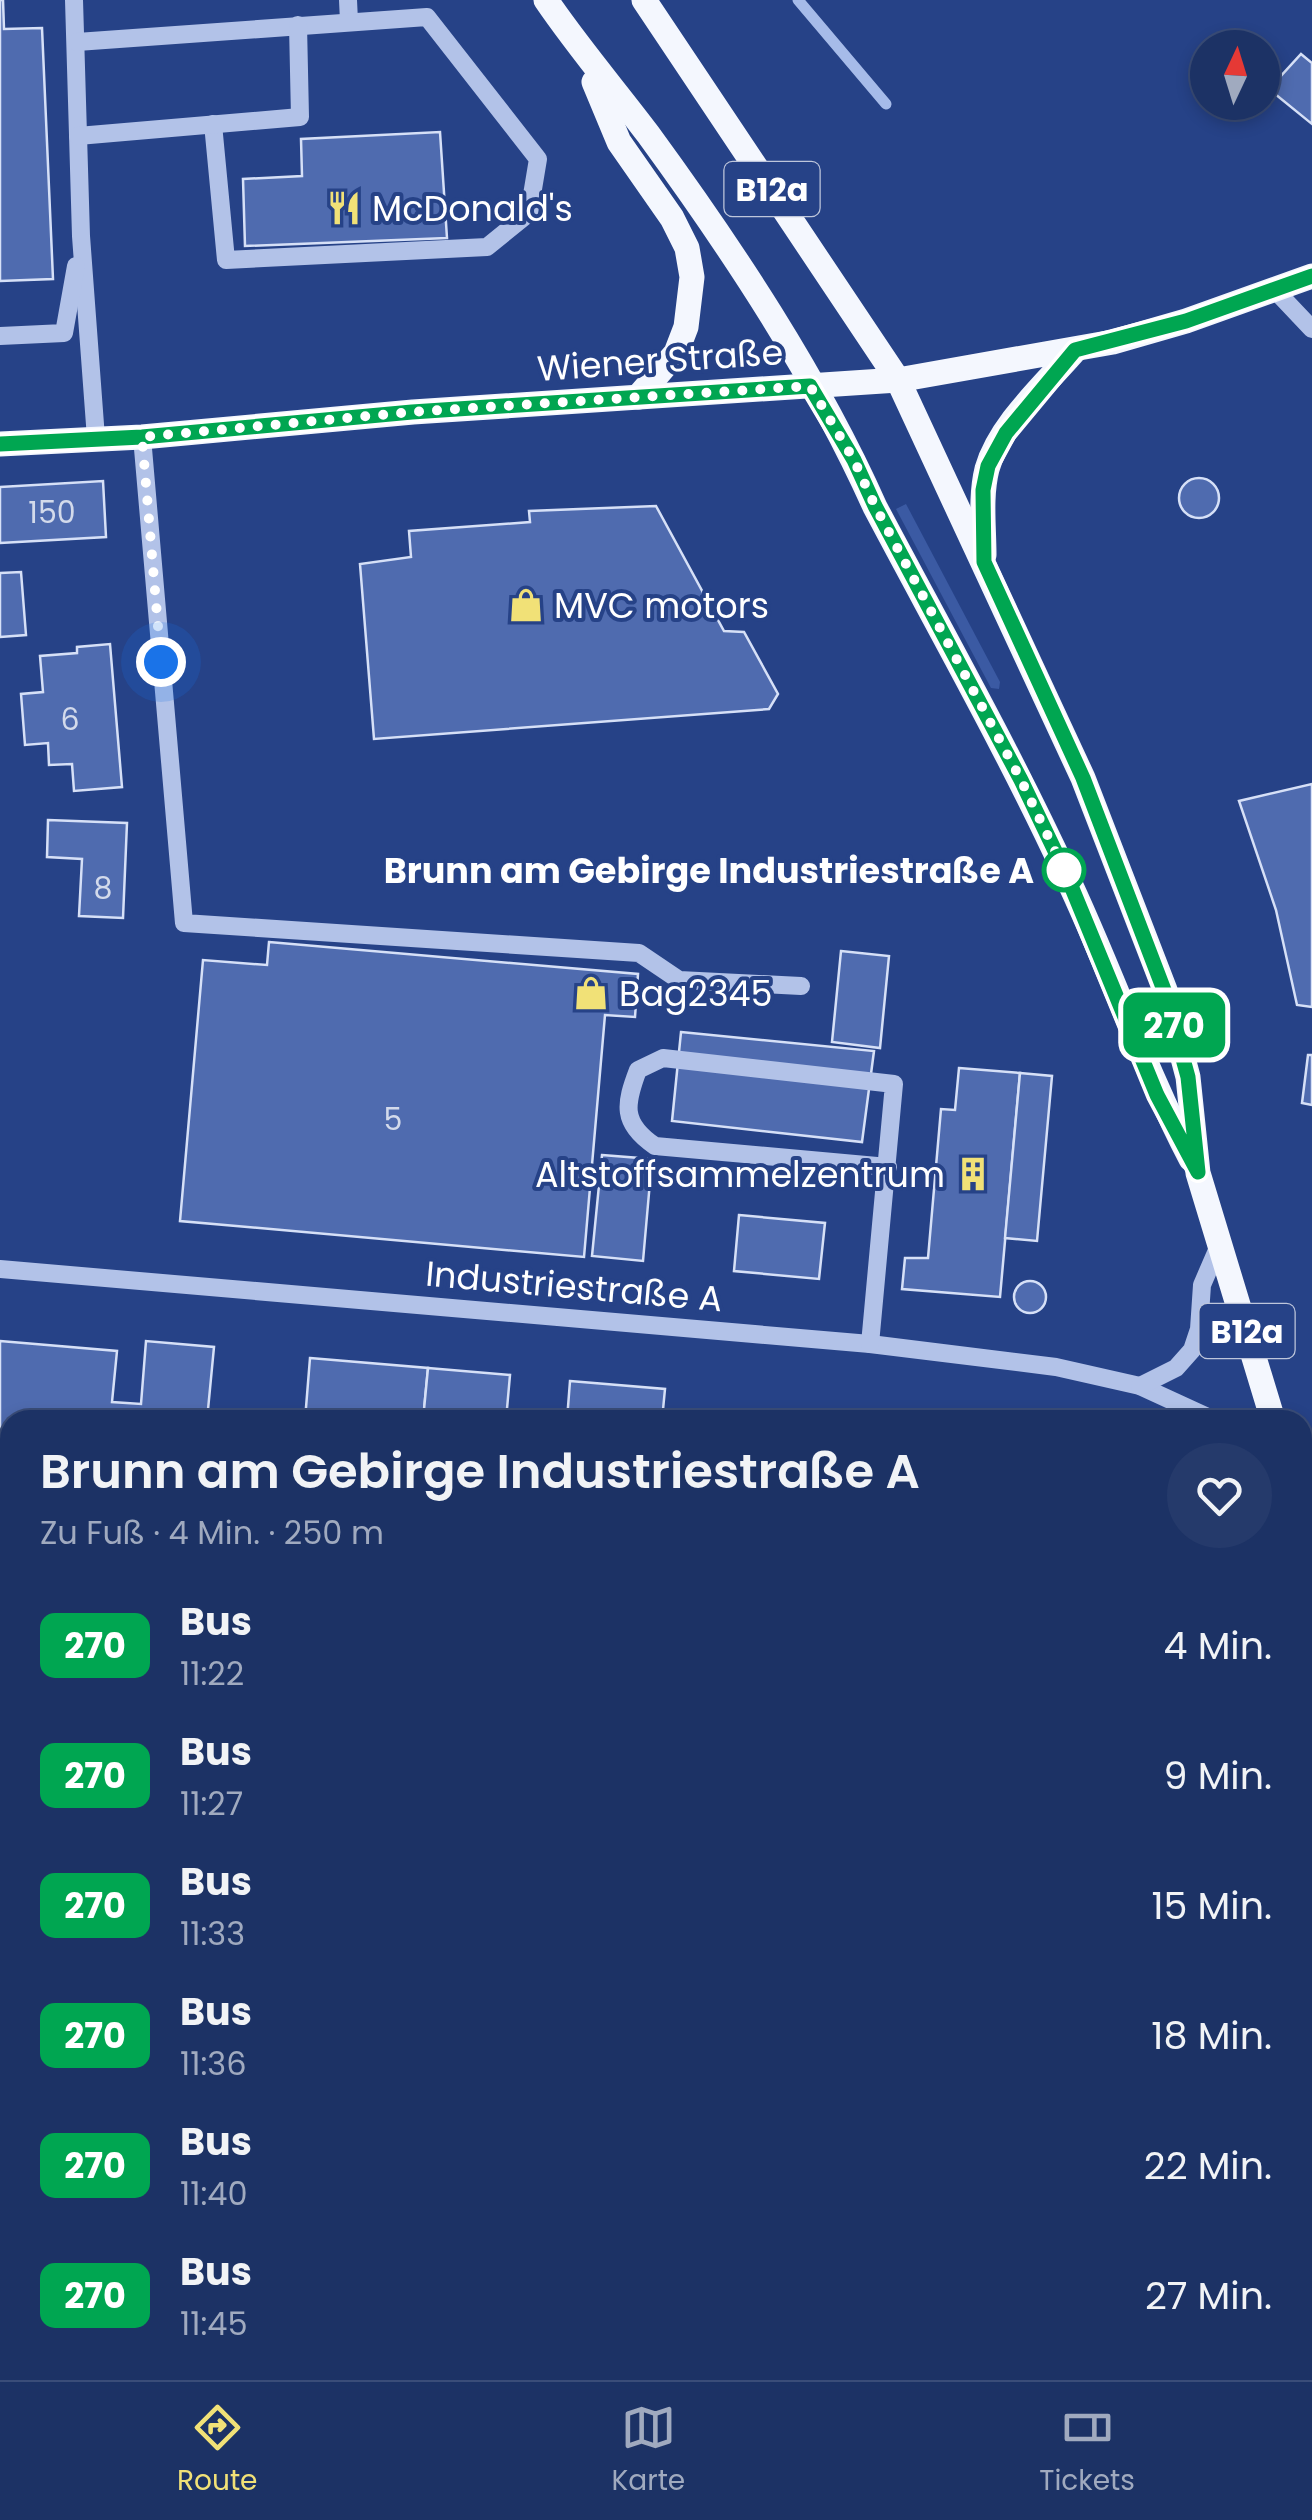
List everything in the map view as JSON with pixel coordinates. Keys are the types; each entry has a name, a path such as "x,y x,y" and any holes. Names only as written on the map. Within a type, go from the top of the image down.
{"main road":[{"name":"B12a","path":"546,0 582,54 657,148 761,300 854,460 1021,780 1067,876 1157,1095 1198,1172 1270,1410"},
{"name":"B12a","path":"644,0 898,380 1083,778 1164,990 1188,1077 1198,1172"},
{"path":"582,54 619,142 672,218 687,248 692,289 686,327 676,353 638,396"},
{"name":"Wiener Straße","path":"0,444 142,437 412,412 898,380 1075,350 1186,321 1312,276"},
{"path":"984,562 983,490 988,466 1006,433 1075,350"}],"street":[{"path":"74,0 81,236 96,438"},
{"path":"348,0 349,20"},
{"path":"77,42 349,20 427,18 538,160 529,213 486,247 226,260 213,124"},
{"path":"78,136 300,117 298,25"},
{"path":"0,336 64,334 81,236"},
{"path":"1274,289 1312,328"},
{"path":"142,437 184,924 639,953 678,980 802,986"},
{"path":"870,1344 888,1166 894,1084 664,1058 638,1070 626,1102 636,1133 654,1146 888,1166"},
{"path":"1140,1386 1176,1368 1192,1350 1202,1284 1221,1241"},
{"name":"Industriestraße A","path":"0,1269 870,1344 1056,1366 1140,1386 1192,1410"}],"shaded area":[{"path":"906,504 1000,682 999,689 991,688 896,509"}],"building":[{"path":"0,0 4,29 42,28 53,279 0,281"},
{"path":"1301,54 1312,63 1312,124 1280,98 1280,77"},
{"name":"McDonald's","path":"440,132 447,238 245,246 243,179 302,176 301,139"},
{"path":"1199,478 1213,484 1219,498 1213,512 1199,518 1185,512 1179,498 1185,484"},
{"path":"103,481 106,537 0,543 0,487"},
{"path":"656,506 724,631 744,632 778,694 769,709 374,739 360,564 411,557 409,531 530,522 529,511"},
{"path":"21,572 26,635 0,637 0,573"},
{"path":"110,644 122,787 74,791 72,764 49,765 48,743 25,745 21,694 43,692 40,656 77,653 77,647"},
{"path":"1312,784 1312,1007 1297,1005 1276,910 1239,801"},
{"path":"48,820 127,823 123,918 79,916 82,859 47,857"},
{"path":"269,942 638,974 635,1017 605,1015 584,1257 180,1221 203,960 267,965"},
{"path":"841,951 889,956 880,1048 832,1042"},
{"path":"681,1032 874,1051 862,1142 672,1121"},
{"path":"1308,1055 1312,1055 1312,1105 1302,1103"},
{"name":"Altstoffsammelzentrum","path":"959,1068 1020,1073 1000,1297 902,1289 905,1258 928,1258 941,1109 955,1110"},
{"path":"1020,1073 1052,1076 1037,1241 1005,1238"},
{"path":"602,1155 652,1159 643,1261 592,1256"},
{"path":"739,1215 825,1223 819,1279 734,1271"},
{"path":"1030,1281 1042,1285 1046,1297 1042,1309 1030,1313 1018,1309 1014,1297 1018,1285"},
{"path":"0,1341 117,1351 112,1402 141,1404 146,1341 214,1347 208,1410 0,1410"},
{"path":"310,1358 428,1368 424,1410 306,1410"},
{"path":"428,1368 510,1375 507,1410 424,1410"},
{"path":"570,1381 665,1389 663,1410 568,1410"}],"waterway":[{"path":"798,0 886,104"}],"bus line":[{"name":"270","path":"0,444 142,437 412,412 810,386 854,460 1021,780 1067,876 1157,1095 1198,1172 1188,1077 1164,990 1083,778 984,562 983,490 988,466 1006,433 1075,350 1186,321 1312,276"}],"place":[{"name":"McDonald's","path":"344,208"},
{"name":"MVC motors","path":"526,605"},
{"name":"Brunn am Gebirge Industriestraße A","path":"1064,870"},
{"name":"Bag2345","path":"591,993"},
{"name":"Altstoffsammelzentrum","path":"973,1174"}],"route":[{"path":"161,662 142,437 412,412 810,386 854,460 1067,876 1064,870"}]}
